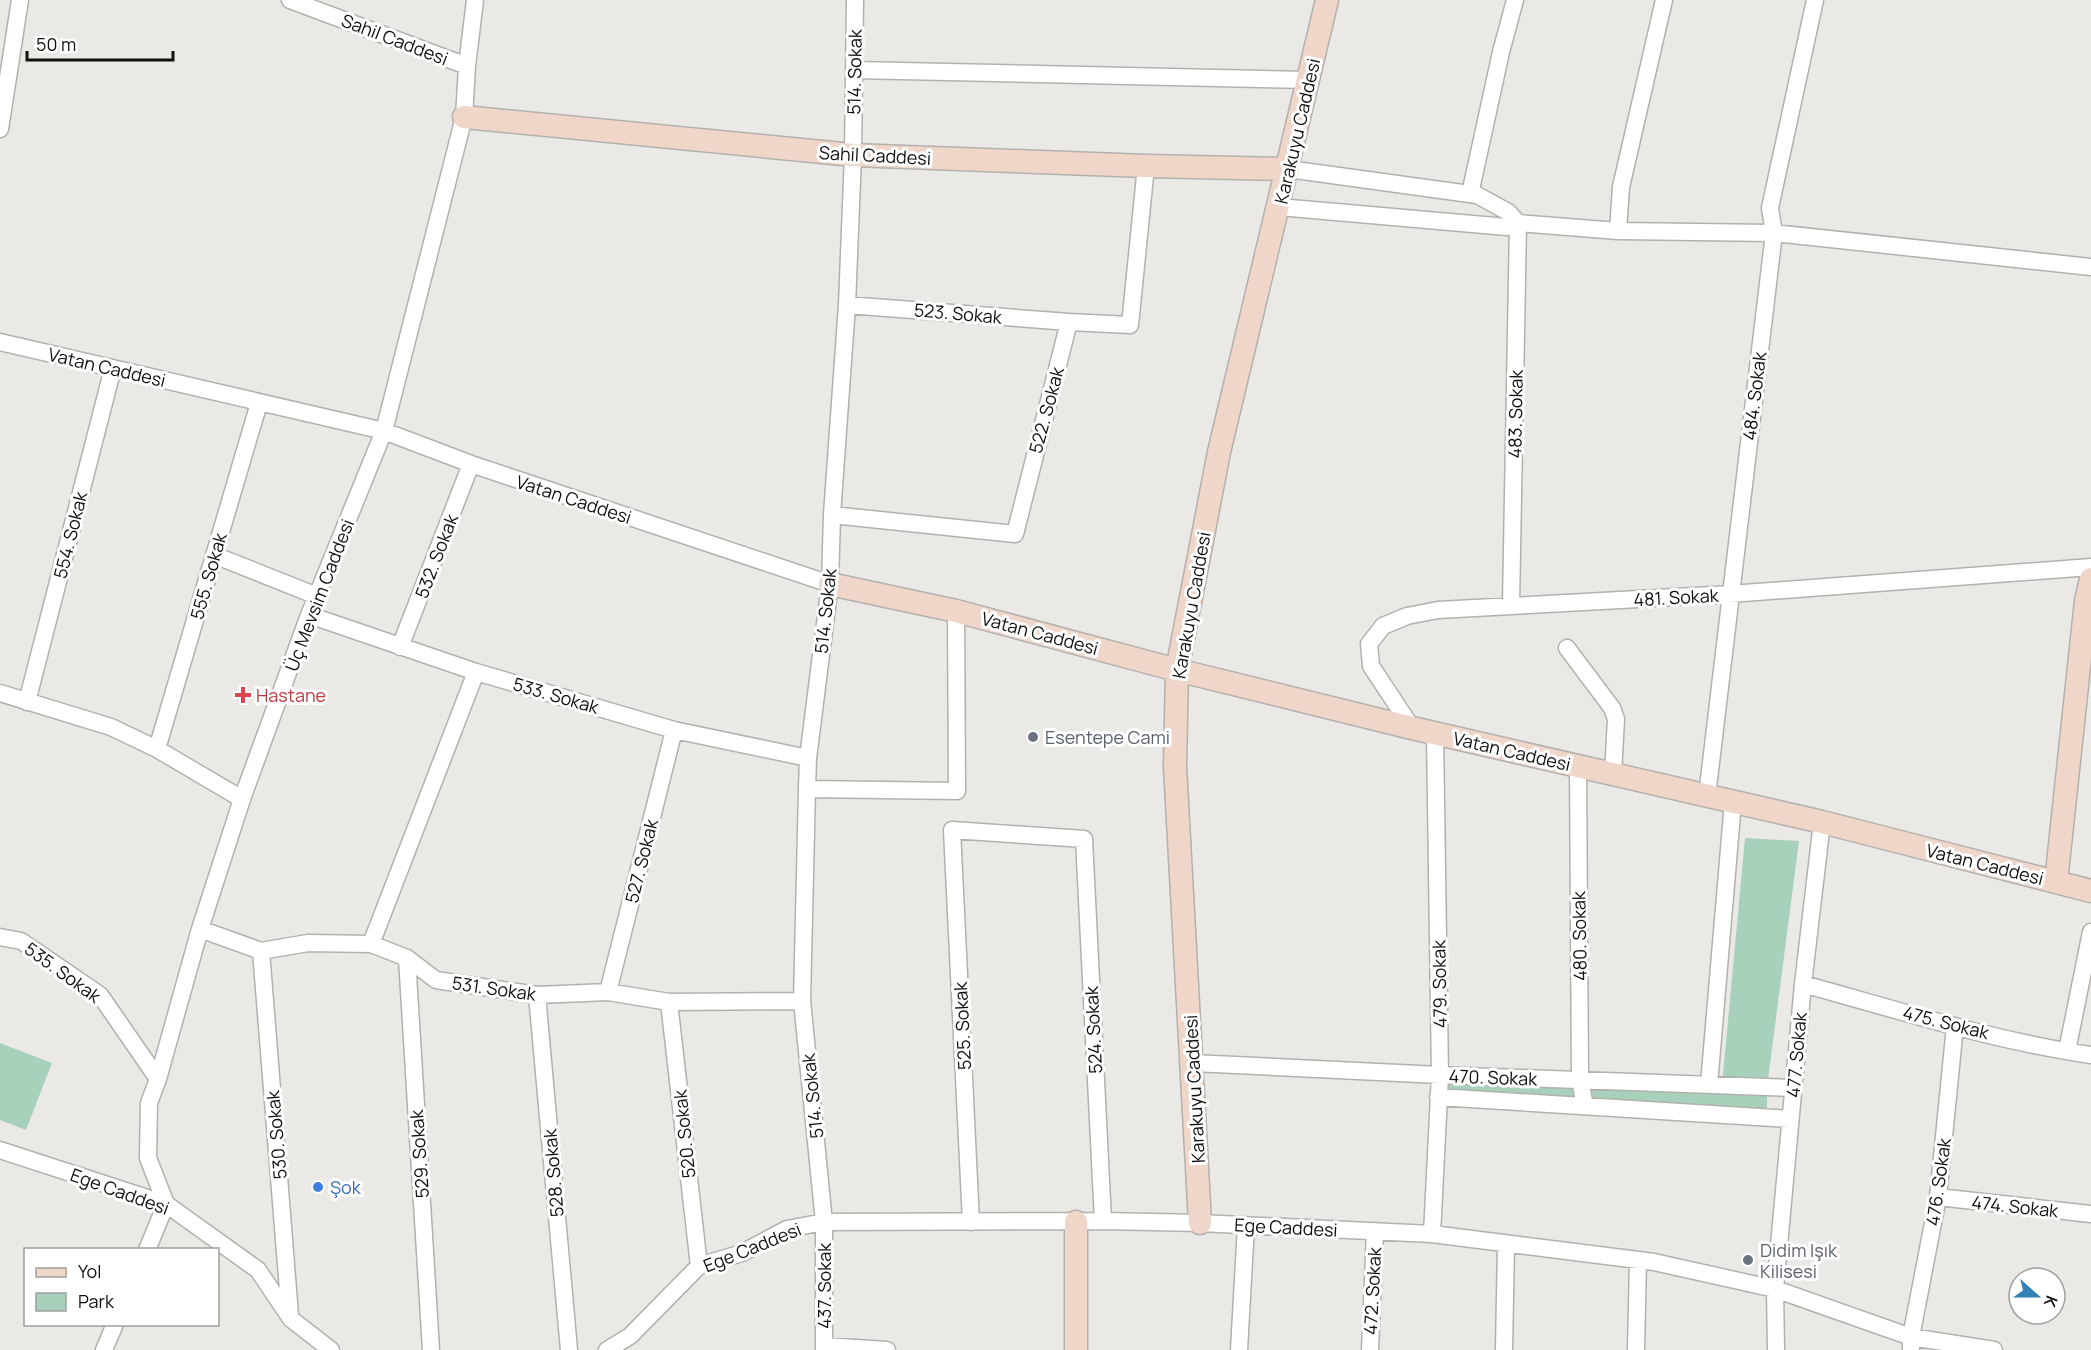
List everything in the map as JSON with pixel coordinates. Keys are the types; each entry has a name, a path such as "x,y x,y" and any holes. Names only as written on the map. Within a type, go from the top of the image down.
{"street":[{"path":"0,129 5,65 20,0"},
{"name":"Sahil Caddesi","path":"290,0 467,66"},
{"name":"Üç Mevsim Caddesi","path":"166,1204 148,1158 149,1103 158,1079 200,929 242,799 309,615 384,431 464,117 467,66 476,0"},
{"name":"514. Sokak","path":"824,1222 802,1001 807,789 808,758 830,584 832,515 847,304 853,155 855,0"},
{"name":"Karakuyu Caddesi","path":"1200,1223 1175,766 1177,670 1219,452 1327,0"},
{"path":"1470,194 1501,52 1515,0"},
{"path":"1618,231 1621,187 1664,0"},
{"name":"484. Sokak","path":"1707,796 1774,233 1770,208 1815,0"},
{"path":"854,70 1309,80"},
{"name":"Sahil Caddesi","path":"464,117 853,155 1288,169"},
{"path":"1069,322 1130,325 1146,166"},
{"path":"1288,169 1477,195 1508,212 1516,223"},
{"path":"1279,207 1507,227 1516,223 1618,231 1774,233 2091,267"},
{"name":"483. Sokak","path":"1512,605 1516,223"},
{"name":"523. Sokak","path":"847,304 1069,322"},
{"name":"522. Sokak","path":"832,515 1015,534 1069,322"},
{"name":"Vatan Caddesi","path":"0,342 384,431 471,465 830,584 956,611 1177,670 1435,734 1822,822 2091,891"},
{"name":"554. Sokak","path":"27,702 113,368"},
{"name":"555. Sokak","path":"158,748 259,403"},
{"name":"532. Sokak","path":"400,647 471,465"},
{"path":"214,555 317,596"},
{"name":"481. Sokak","path":"1412,728 1371,666 1369,644 1383,626 1407,616 1438,610 1730,594 2091,567"},
{"path":"2056,882 2091,579"},
{"path":"807,789 957,791 956,611"},
{"name":"533. Sokak","path":"309,615 476,672 674,730 808,758"},
{"path":"1567,648 1612,708 1617,719 1613,774"},
{"path":"371,944 476,672"},
{"path":"0,693 111,727 158,748 242,799"},
{"name":"527. Sokak","path":"608,992 674,730"},
{"name":"479. Sokak","path":"1432,1234 1440,1075 1435,734"},
{"name":"480. Sokak","path":"1578,766 1581,1080 1585,1106"},
{"path":"1710,1085 1734,802"},
{"name":"477. Sokak","path":"1776,1350 1775,1289 1803,984 1822,822"},
{"name":"525. Sokak","path":"971,1222 952,830 1084,839"},
{"name":"524. Sokak","path":"1084,839 1103,1221"},
{"name":"531. Sokak","path":"200,929 261,951 308,943 371,944 407,958 436,980 537,995 608,992 669,1002 802,1001"},
{"path":"2067,1052 2091,932"},
{"name":"535. Sokak","path":"0,937 21,941 100,995 158,1079"},
{"name":"530. Sokak","path":"261,951 291,1318"},
{"name":"529. Sokak","path":"407,958 431,1350"},
{"name":"475. Sokak","path":"1803,984 1956,1026 2067,1052 2091,1055"},
{"name":"528. Sokak","path":"537,995 569,1350"},
{"name":"520. Sokak","path":"669,1002 699,1266"},
{"name":"476. Sokak","path":"1911,1344 1938,1197 1956,1026"},
{"name":"470. Sokak","path":"1193,1063 1793,1088"},
{"name":"470. Sokak","path":"1438,1097 1790,1119"},
{"name":"Ege Caddesi","path":"0,1150 166,1204 258,1270 291,1318 331,1350"},
{"name":"474. Sokak","path":"1938,1197 2091,1214"},
{"path":"148,1248 166,1204"},
{"name":"Ege Caddesi","path":"606,1350 630,1336 699,1266 742,1252 787,1229 824,1222 1103,1221 1200,1223 1432,1234 1638,1260 1775,1289 1911,1344 1994,1350"},
{"name":"437. Sokak","path":"824,1222 824,1348"},
{"path":"1076,1222 1076,1350"},
{"path":"1239,1350 1246,1226"},
{"name":"472. Sokak","path":"1370,1350 1375,1232"},
{"path":"1504,1350 1506,1244"},
{"path":"1636,1350 1638,1260"},
{"path":"104,1350 114,1326"},
{"path":"824,1348 887,1350"}],"green space":[{"path":"1745,838 1799,841 1767,1087 1767,1117 1438,1097 1440,1075 1722,1085"},
{"path":"0,1043 52,1063 26,1130 0,1120"}],"place":[{"name":"Hastane","path":"243,695"},
{"name":"Esentepe Cami","path":"1033,737"},
{"name":"Şok","path":"318,1187"},
{"name":"Didim Işık Kilisesi","path":"1748,1260"}]}
